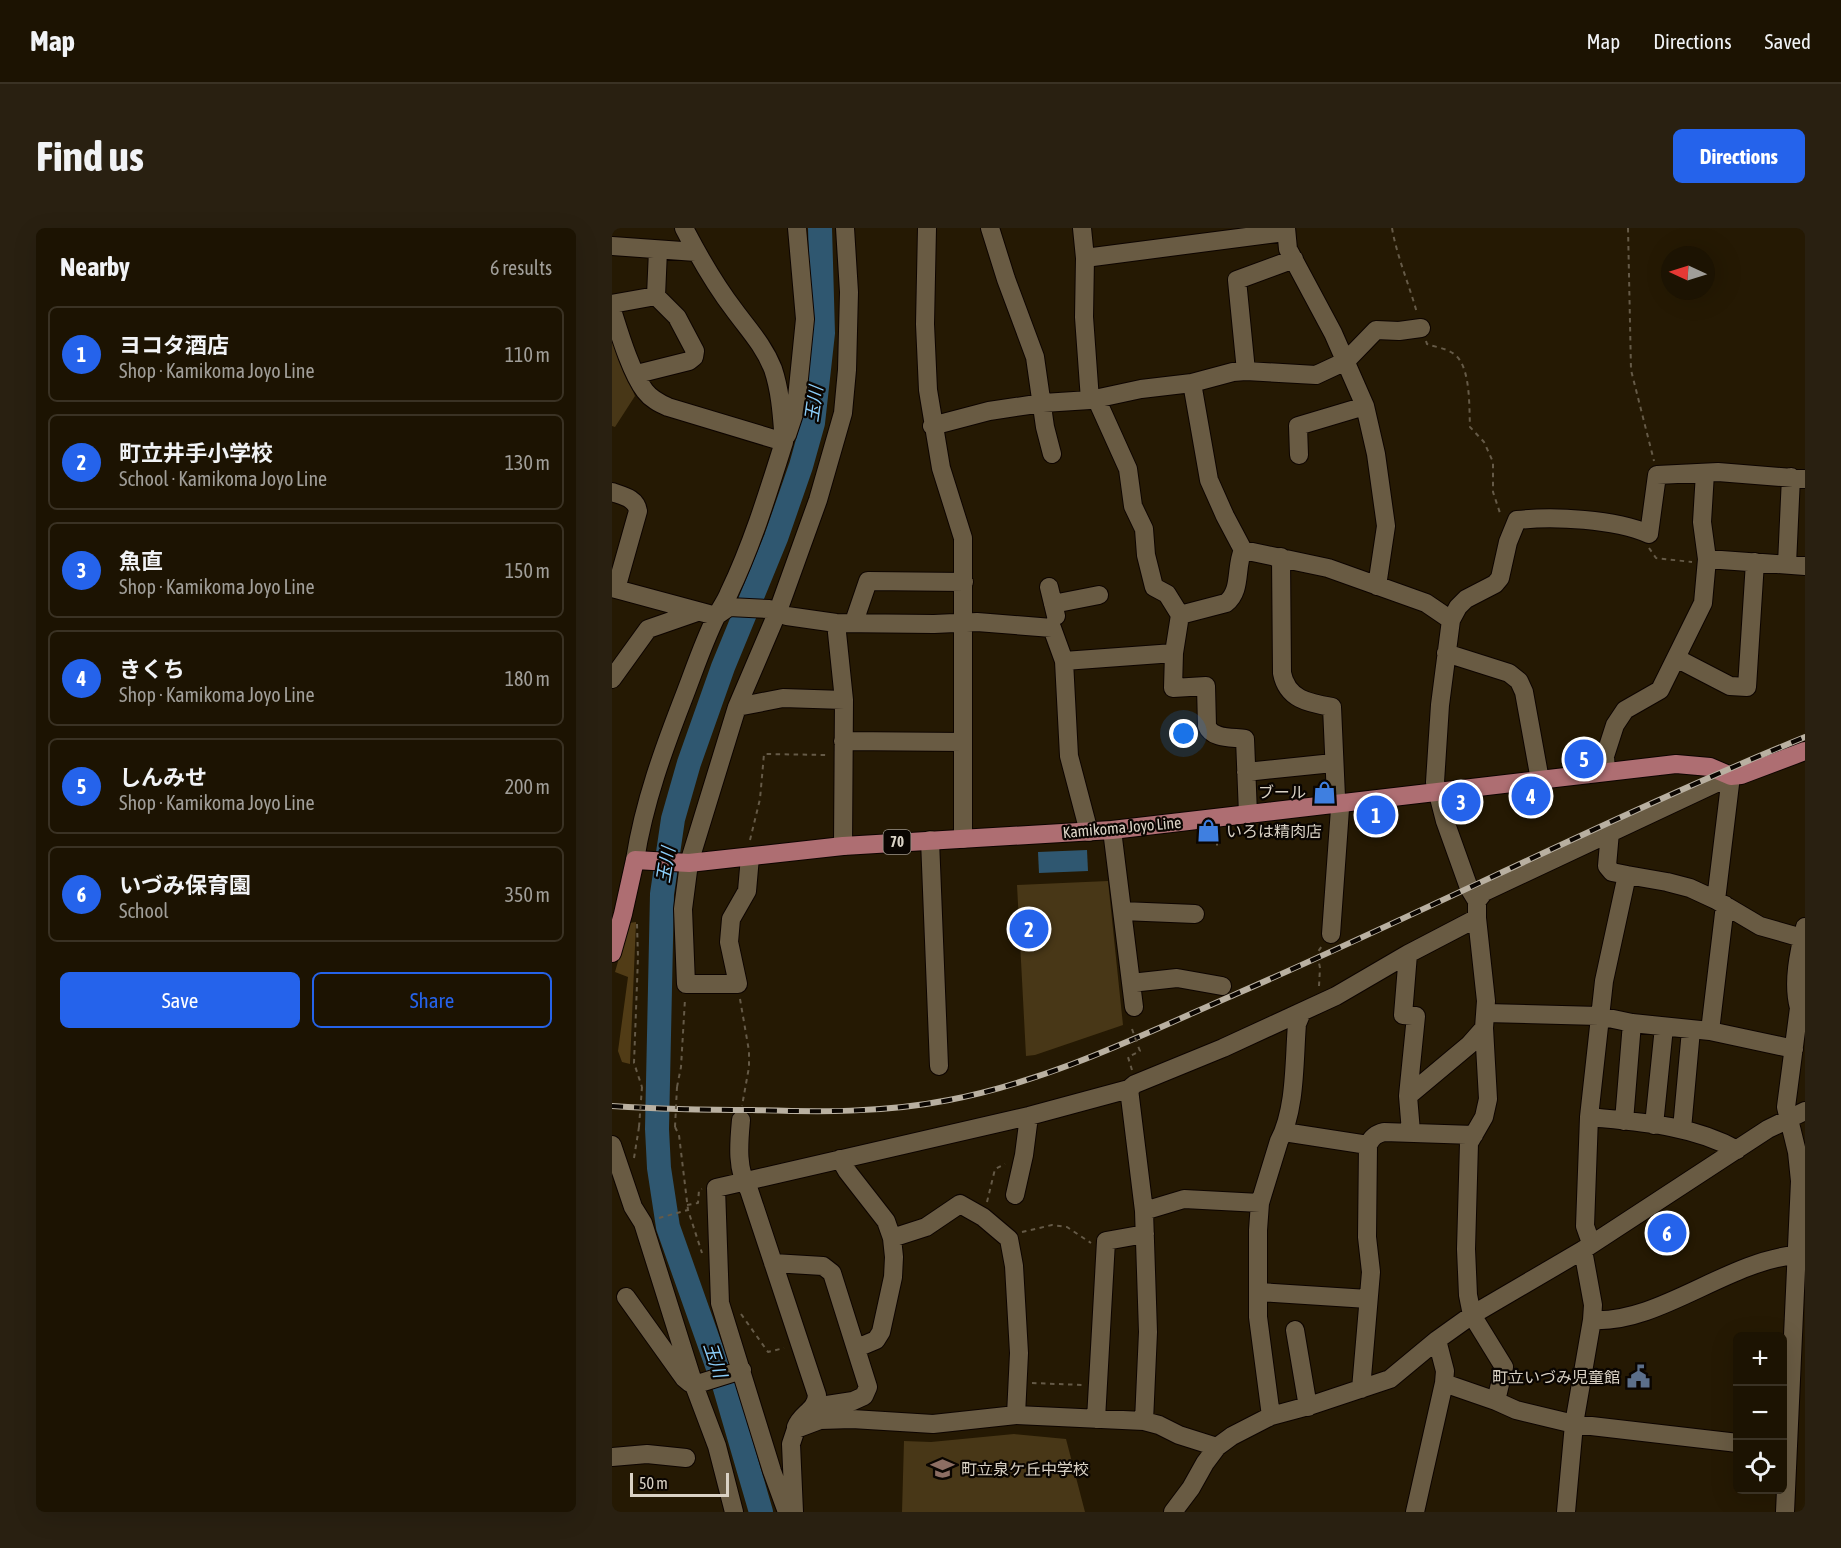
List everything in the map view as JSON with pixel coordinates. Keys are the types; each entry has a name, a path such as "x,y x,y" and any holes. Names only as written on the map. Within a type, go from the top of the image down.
{"main road":[{"path":"1731,776 1741,775 1805,751"},
{"name":"Kamikoma Joyo Line","path":"640,860 686,863 843,846 1112,830 1676,764 1710,767 1731,776"},
{"path":"612,952 640,860"}],"street":[{"path":"684,228 716,284 767,355 781,401 784,442"},
{"path":"640,860 639,832 653,779 749,543 796,408 806,319 796,228"},
{"path":"750,857 747,891 731,919 729,942 738,984 686,984 683,909 686,863 737,707 818,500 843,413 847,370 849,292 845,228"},
{"path":"927,228 925,324 932,426 941,468 963,538 963,839"},
{"path":"990,228 1035,357 1045,427 1052,454"},
{"path":"1082,228 1085,258 1084,317 1093,399 1128,469 1133,506 1144,529 1146,555 1154,586 1167,594 1180,615 1174,653 1173,688 1206,686 1208,729 1216,735 1245,739 1248,814"},
{"path":"1085,258 1198,235 1285,230 1288,249 1346,361 1365,406 1376,454 1386,526 1377,586"},
{"path":"612,246 696,252"},
{"path":"637,374 689,361 695,354 677,317 656,296 658,250"},
{"path":"1246,371 1237,280 1294,259"},
{"path":"612,304 656,296"},
{"path":"612,310 623,343 645,391 659,403 784,442"},
{"path":"932,426 989,411 1093,399 1141,388 1192,383 1246,371 1316,375 1346,361 1376,330 1399,331 1421,328"},
{"path":"1192,383 1209,480 1243,550"},
{"path":"1299,456 1298,426 1365,406"},
{"path":"1606,772 1605,756 1616,725 1625,710 1660,690 1703,603 1707,561 1702,522 1705,473"},
{"path":"1496,1401 1504,1367 1473,1315 1467,1295 1469,1143 1484,1118 1488,1099 1477,910 1445,821 1435,782 1440,705 1451,620 1458,607 1466,600 1495,584 1500,578 1508,542 1517,520 1539,518 1579,520 1635,528 1649,534 1658,475 1705,473 1798,478 1796,565 1707,561"},
{"path":"612,492 633,500 638,511 614,588 682,605 697,612"},
{"path":"1180,615 1226,603 1232,598 1243,550"},
{"path":"1243,550 1328,568 1426,603 1451,620"},
{"path":"1281,557 1284,682 1291,694 1310,704 1332,707 1333,763 1336,797 1340,809 1331,934"},
{"path":"1677,658 1730,686 1747,687 1755,562"},
{"path":"843,846 845,622 868,581 964,582"},
{"path":"1052,628 1057,621 1051,595 1099,595"},
{"path":"615,669 648,629 697,612 774,610 787,616 845,622 964,622 1052,628"},
{"path":"1052,628 1064,661 1069,756 1089,832"},
{"path":"1446,652 1503,670 1519,681 1524,692 1540,780"},
{"path":"1064,661 1174,653"},
{"path":"737,707 783,698 844,700"},
{"path":"843,748 963,742"},
{"path":"1246,772 1333,763"},
{"path":"787,1512 720,1303 716,1188 1029,1116 1129,1089 1135,1084 1223,1048 1318,1004 1408,954 1477,910 1484,892 1731,776 1720,903 1682,1129"},
{"path":"1112,830 1134,1008"},
{"path":"1610,832 1607,866 1612,872 1678,885 1720,903 1760,926 1804,932 1796,996 1802,1008 1786,1107 1797,1152 1801,1228 1795,1255 1792,1449 1785,1512"},
{"path":"930,840 939,1066"},
{"path":"1566,1512 1574,1424 1593,1305 1585,1226 1589,1117 1604,981 1627,875"},
{"path":"1122,911 1195,914"},
{"path":"1408,954 1403,1015 1416,1016 1408,1096 1411,1132"},
{"path":"1131,983 1177,978 1221,986"},
{"path":"1271,1416 1258,1317 1260,1203 1290,1107 1297,1024 1302,1012"},
{"path":"1485,1020 1599,1016 1632,1023 1700,1030 1794,1048"},
{"path":"1408,1096 1469,1044 1485,1020"},
{"path":"1624,1120 1632,1023"},
{"path":"1654,1125 1664,1027"},
{"path":"1129,1089 1144,1211 1148,1332 1144,1421"},
{"path":"1173,1512 1217,1447 1232,1436 1271,1416 1308,1407 1390,1379 1437,1340 1473,1315 1587,1247 1768,1129 1805,1111"},
{"path":"1015,1195 1024,1155 1029,1116"},
{"path":"1589,1117 1682,1129 1721,1141 1737,1150"},
{"path":"741,1120 739,1149 743,1181 749,1190 817,1395 814,1407"},
{"path":"1284,1132 1368,1145"},
{"path":"1361,1389 1371,1272 1367,1237 1368,1145 1378,1133 1474,1135"},
{"path":"612,1145 633,1207 642,1223 694,1385 717,1446 734,1512"},
{"path":"840,1159 886,1221 892,1238 894,1257 893,1277 882,1332 876,1340 857,1348"},
{"path":"1144,1211 1184,1199 1260,1203"},
{"path":"892,1238 926,1227 960,1204 983,1217 1009,1239 1014,1266 1018,1353 1016,1414"},
{"path":"1096,1419 1106,1241 1145,1234"},
{"path":"1592,1320 1606,1321 1652,1309 1720,1278 1779,1257 1795,1255"},
{"path":"773,1263 823,1266 832,1273 868,1387 867,1393 853,1401 814,1407 798,1420 791,1444 794,1512"},
{"path":"1259,1292 1368,1299"},
{"path":"626,1298 684,1378 694,1385"},
{"path":"1295,1330 1308,1407"},
{"path":"1415,1512 1444,1383 1445,1371 1437,1340"},
{"path":"694,1385 742,1370"},
{"path":"1444,1383 1516,1410 1574,1424 1733,1443"},
{"path":"796,1429 820,1420 852,1419 933,1424 1016,1414 1144,1421 1217,1447"},
{"path":"612,1457 646,1454 686,1458"}],"path":[{"path":"1392,228 1427,344 1451,352 1460,359 1468,388 1470,427 1484,442 1493,462 1493,492 1500,513 1517,520"},
{"path":"1629,228 1631,370 1658,475"},
{"path":"1649,534 1649,550 1656,558 1707,561"},
{"path":"750,857 748,850 760,799 764,754 843,748"},
{"path":"637,923 634,1063 642,1087 639,1127"},
{"path":"1318,1004 1320,968 1317,953 1331,934"},
{"path":"675,1127 686,984"},
{"path":"738,984 749,1051 749,1067 741,1120"},
{"path":"1128,1057 1140,1051 1132,1029"},
{"path":"983,1217 995,1169 1024,1155"},
{"path":"642,1223 688,1210"},
{"path":"1009,1239 1025,1229 1052,1225 1067,1227 1091,1244 1105,1245"},
{"path":"1018,1383 1098,1386"}],"shaded area":[{"path":"612,341 635,396 615,427 612,426"},
{"path":"1108,881 1123,1025 1026,1056 1017,885"},
{"path":"636,922 630,1064 622,1062 618,1051 628,977 615,972 629,923"},
{"path":"1014,1434 1066,1439 1085,1512 902,1512 904,1441 931,1442"}],"water":[{"path":"1087,850 1088,871 1039,873 1038,852"}],"waterway":[{"name":"玉川","path":"761,1512 724,1385 668,1227 659,1168 657,1129 662,894 673,819 689,763 723,667 776,538 813,423 823,333 820,228"}],"railway":[{"path":"612,1106 851,1111 949,1100 1023,1081 1095,1055 1166,1025 1662,799 1805,737"}],"place":[{"name":"しんみせ","path":"1584,759"},
{"name":"ブール","path":"1324,792"},
{"name":"きくち","path":"1531,796"},
{"name":"魚直","path":"1461,802"},
{"name":"ヨコタ酒店","path":"1376,815"},
{"name":"いろは精肉店","path":"1208,831"},
{"name":"町立井手小学校","path":"1029,929"},
{"name":"いづみ保育園","path":"1667,1233"},
{"name":"町立いづみ児童館","path":"1638,1377"},
{"name":"町立泉ケ丘中学校","path":"943,1469"}]}
